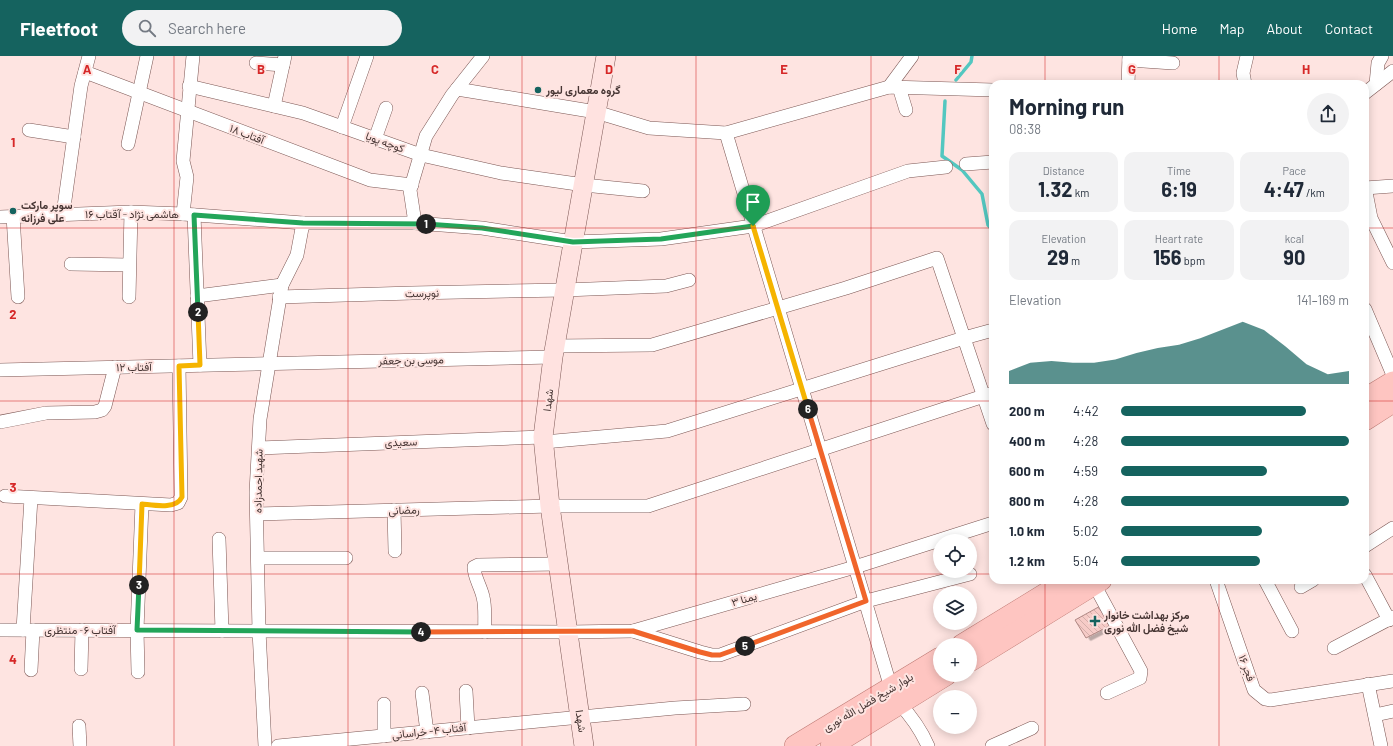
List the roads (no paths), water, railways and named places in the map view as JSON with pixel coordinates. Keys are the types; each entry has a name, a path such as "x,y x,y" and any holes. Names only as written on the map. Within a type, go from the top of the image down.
{"main road":[{"name":"شهدا","path":"584,746 550,506 544,440 554,352 606,56"},
{"path":"1369,397 1393,382"},
{"path":"1369,417 1393,402"},
{"path":"977,640 1002,631 1093,584"},
{"path":"977,654 1048,586"},
{"name":"بلوار شیخ فضل الله نوری","path":"795,746 856,709 895,695 933,664"},
{"path":"840,744 895,695 933,680"},
{"path":"816,746 815,744 828,735 848,724 856,709"}],"street":[{"path":"63,214 81,86 89,56"},
{"path":"128,144 147,56"},
{"path":"193,56 183,161 187,177 197,296 200,365"},
{"path":"342,127 366,56"},
{"path":"894,87 912,56"},
{"path":"1244,80 1243,73 1247,56"},
{"path":"1376,84 1378,63 1382,56"},
{"path":"415,223 410,190 426,136 480,57"},
{"path":"1128,80 1129,58 1173,63"},
{"path":"256,63 284,61 274,106"},
{"path":"1369,90 1393,71"},
{"name":"آفتاب ۱۸","path":"85,72 370,180 412,185"},
{"name":"کوچه پویا","path":"189,86 303,113 421,155 501,173 584,185 643,191"},
{"path":"457,89 596,112 649,128 726,133 894,87 989,90"},
{"path":"894,87 906,110"},
{"path":"374,139 386,108"},
{"path":"29,130 74,137"},
{"path":"726,133 855,567 895,695 919,728 928,746"},
{"path":"966,164 989,162"},
{"name":"هاشمی نژاد - آقتاب ۱۶","path":"6,217 131,212 303,223 415,223 482,228 573,242 661,239 753,226 908,171 946,166"},
{"path":"1369,187 1393,186"},
{"path":"1369,208 1371,218 1393,263"},
{"path":"129,296 131,212"},
{"path":"6,217 18,297"},
{"name":"شهید احمدزاده","path":"265,746 259,631 256,492 260,419 280,291 297,255 303,223"},
{"name":"موسی بن جعفر","path":"268,364 554,352 652,345 846,288 937,258 964,338"},
{"path":"71,264 129,265"},
{"name":"نوپرست","path":"197,296 280,291 420,292 565,290 666,286 688,280"},
{"path":"1369,318 1393,375"},
{"name":"سعیدی","path":"259,448 544,440 667,431 989,331"},
{"path":"964,338 988,395"},
{"name":"آفتاب ۱۲","path":"0,370 268,364"},
{"path":"6,496 142,504 171,505 178,503 182,497 179,366"},
{"path":"0,422 46,413 95,412 102,410 106,406 115,368"},
{"name":"رمضانی","path":"257,514 550,506 648,506 988,395"},
{"path":"31,498 28,630 31,670"},
{"path":"138,672 137,630 142,504"},
{"path":"394,510 395,551"},
{"name":"یمنا ۳","path":"633,631 855,567 989,524"},
{"path":"1369,543 1393,528"},
{"path":"219,539 222,631"},
{"path":"258,558 346,558"},
{"path":"485,632 484,599 474,567 478,565 558,564"},
{"path":"633,631 700,652 720,655 866,601 955,578"},
{"path":"1334,648 1391,618 1369,582"},
{"path":"1098,584 1141,671 1140,678 1107,692"},
{"name":"فجر ۱۶","path":"1217,584 1254,690 1265,699 1270,700 1393,681"},
{"path":"1267,584 1292,631"},
{"path":"1301,587 1306,584"},
{"name":"آفتاب ۶- منتظری","path":"0,630 485,632 633,631"},
{"path":"81,669 82,630"},
{"path":"1368,684 1381,746"},
{"path":"466,691 468,728"},
{"path":"422,693 427,732"},
{"path":"384,704 384,736"},
{"name":"آفتاب ۴- خراسانی","path":"278,746 676,708 744,704"},
{"path":"1375,715 1393,711"},
{"path":"79,726 80,746"},
{"path":"992,746 1032,728"}],"waterway":[{"path":"956,80 971,62 972,56"},
{"path":"945,101 942,156 962,170 982,194 989,226"}],"place":[{"name":"گروه معماری لیور","path":"538,90"},
{"name":"سوپر مارکت علی فرزانه","path":"13,211"},
{"name":"مرکز بهداشت خانوار شیخ فضل الله نوری","path":"1095,621"}]}
